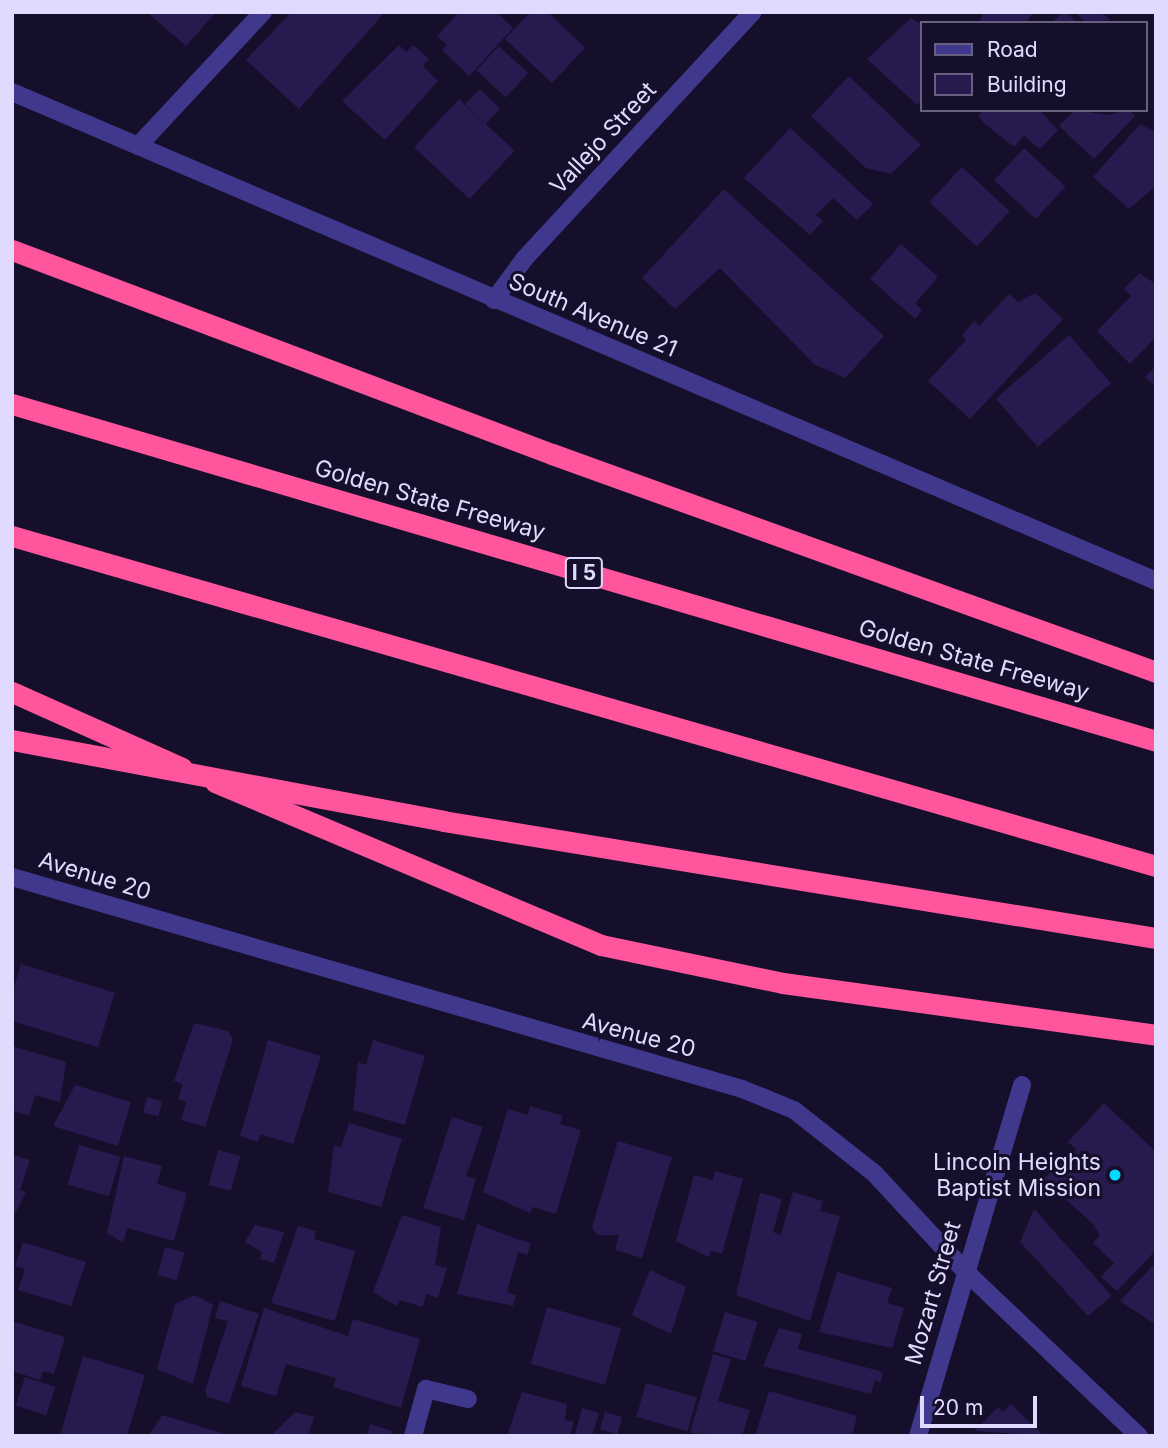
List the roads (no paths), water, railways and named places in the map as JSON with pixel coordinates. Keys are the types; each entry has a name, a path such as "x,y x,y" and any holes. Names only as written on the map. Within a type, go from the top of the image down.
{"highway":[{"path":"12,250 552,454 1156,672"},
{"name":"Golden State Freeway","path":"12,404 1156,741"},
{"path":"12,536 1156,866"},
{"path":"12,692 428,877 601,945 783,983 1156,1035"},
{"path":"12,740 443,821 1156,938"}],"street":[{"path":"138,146 264,12"},
{"name":"Vallejo Street","path":"494,300 525,258 753,12"},
{"name":"South Avenue 21","path":"12,92 1156,581"},
{"name":"Avenue 20","path":"12,877 742,1089 794,1110 874,1174 965,1271 1139,1436"},
{"name":"Mozart Street","path":"918,1436 1022,1085"},
{"path":"413,1436 426,1389 468,1399"}],"place":[{"name":"Lincoln Heights Baptist Mission","path":"1115,1175"}]}
